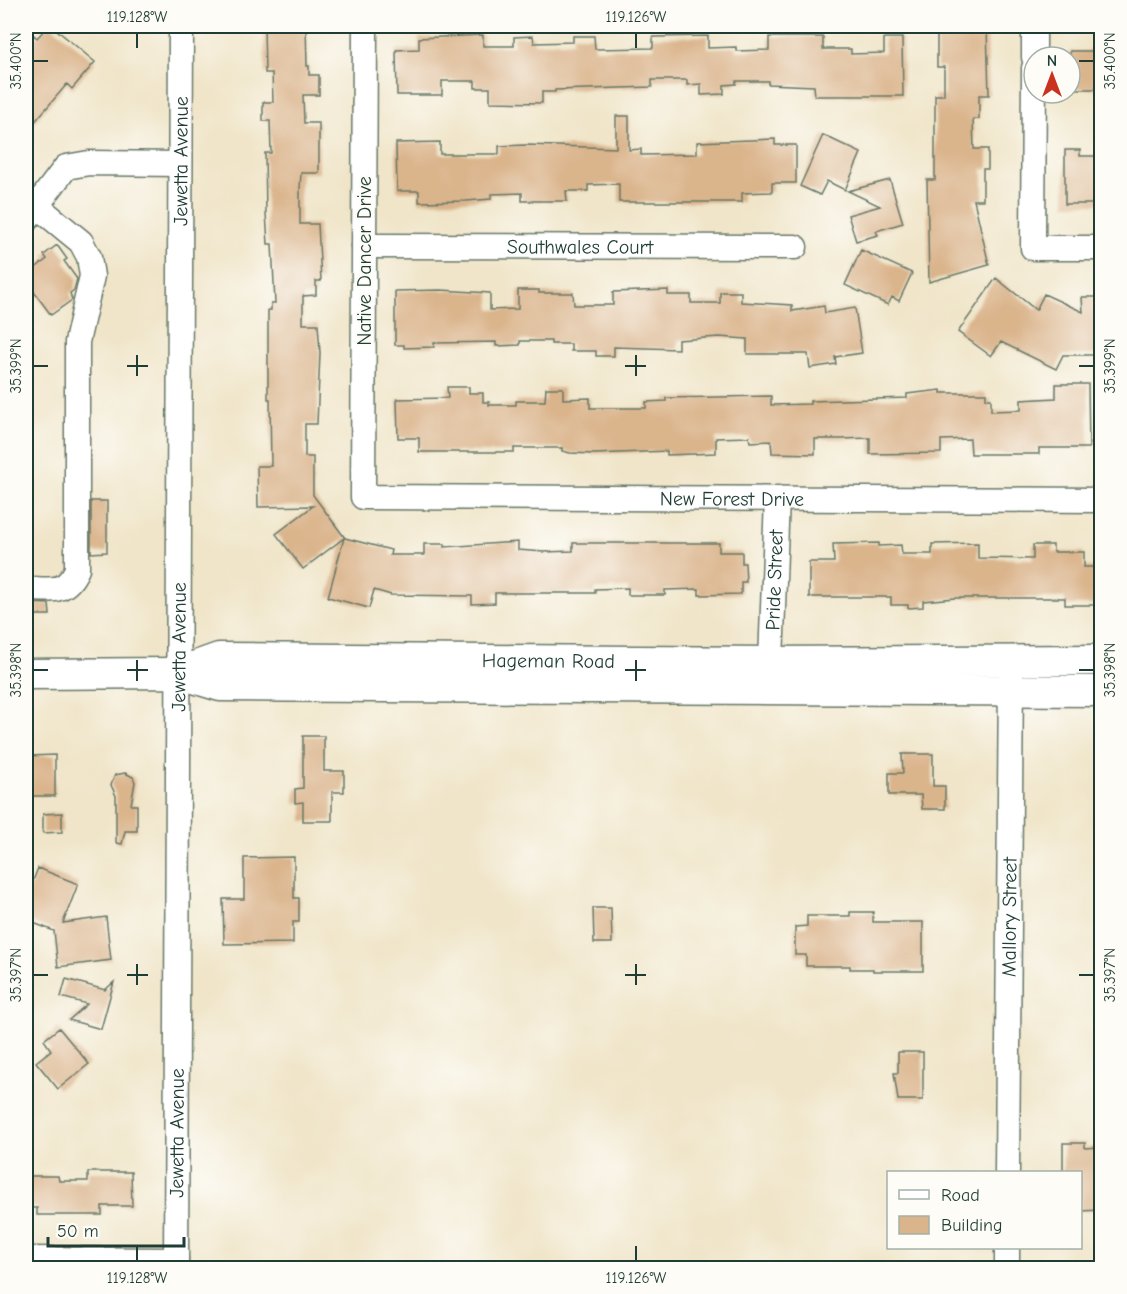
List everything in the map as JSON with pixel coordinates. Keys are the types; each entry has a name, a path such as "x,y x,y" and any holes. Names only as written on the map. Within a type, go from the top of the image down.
{"main road":[{"name":"Hageman Road","path":"177,673 219,658 771,662 1101,660"},
{"name":"Hageman Road","path":"26,674 177,673 220,686 1101,691"}],"street":[{"name":"Jewetta Avenue","path":"176,1264 181,26"},
{"name":"Native Dancer Drive","path":"363,496 365,26"},
{"path":"1034,26 1034,45"},
{"path":"1034,105 1033,248 1101,248"},
{"path":"26,589 62,589 71,581 77,569 77,342 92,276 89,257 81,242 31,213 66,167 89,163 180,164"},
{"name":"Southwales Court","path":"364,246 795,247"},
{"name":"New Forest Drive","path":"363,496 1101,500"},
{"name":"Pride Street","path":"771,662 777,498"},
{"name":"Mallory Street","path":"1007,1171 1012,661"},
{"path":"1007,1249 1007,1269"},
{"path":"26,1259 176,1264"}],"building":[{"path":"48,26 52,26 95,62 72,89 67,84 26,132 26,45 34,35 37,38"},
{"path":"264,26 306,26 309,75 319,75 319,95 303,95 304,123 319,123 319,173 301,173 300,224 318,224 321,281 316,281 316,295 303,296 303,324 318,324 320,353 317,424 305,424 305,457 313,457 313,495 345,538 391,550 390,555 424,555 424,544 444,544 444,547 518,542 518,550 544,552 573,551 573,543 719,543 719,552 742,552 746,582 741,582 741,594 699,595 699,589 665,590 665,595 628,595 628,588 595,589 595,593 495,593 495,603 472,604 472,596 391,595 374,590 369,608 328,597 344,538 303,569 276,534 313,506 258,507 257,466 271,466 268,310 271,310 271,303 275,303 272,244 268,244 266,213 265,153 271,153 270,121 263,121 263,102 273,102 272,73 265,73"},
{"path":"937,26 973,26 987,29 989,95 979,95 979,119 973,119 974,149 988,149 988,169 983,169 983,200 974,200 989,265 929,282 927,180 935,180 935,95 944,95 944,67 937,67"},
{"path":"483,35 483,46 514,46 514,37 533,36 534,43 573,42 573,36 594,36 595,49 653,48 653,37 708,36 708,48 736,47 736,51 769,50 769,37 823,37 823,49 851,49 851,54 884,53 884,38 902,38 903,96 815,96 814,86 768,84 768,81 736,81 736,84 724,85 724,94 701,95 701,84 687,85 687,80 652,80 652,87 542,92 542,103 490,102 490,88 475,88 475,81 442,81 442,95 397,95 396,50 419,49 419,38"},
{"path":"1082,51 1101,51 1101,89 1082,89"},
{"path":"616,116 629,116 629,150 641,149 641,155 697,154 697,142 775,139 775,145 796,145 796,183 772,183 772,192 742,193 742,202 619,202 619,184 588,185 588,191 566,191 567,201 522,201 522,193 491,194 491,199 419,202 419,191 397,191 396,143 440,142 440,154 499,154 499,146 526,145 616,148"},
{"path":"823,135 861,153 845,190 827,181 820,195 800,186"},
{"path":"1065,150 1080,150 1080,156 1101,156 1101,204 1065,204"},
{"path":"890,180 903,223 876,231 878,235 856,241 848,215 880,206 848,191"},
{"path":"57,245 67,259 64,261 77,279 74,290 70,293 72,300 51,315 26,281 26,275 47,259 44,255"},
{"path":"861,250 912,273 899,301 892,297 888,305 845,285"},
{"path":"996,278 1036,310 1044,294 1083,312 1082,297 1099,297 1101,355 1063,355 1056,369 1001,342 991,356 958,332"},
{"path":"441,290 490,293 490,310 518,309 518,290 539,290 539,293 573,293 574,305 613,305 613,292 668,290 668,295 691,295 691,303 720,303 720,292 741,292 741,302 792,305 792,311 824,306 825,313 855,308 862,353 835,357 836,364 810,368 808,354 747,354 747,339 719,337 678,340 678,349 614,347 614,356 596,356 596,351 571,351 571,344 551,344 551,341 520,341 520,345 496,346 496,342 434,343 434,347 404,348 404,345 395,345 395,291"},
{"path":"1056,384 1088,384 1089,448 1039,448 1039,454 971,454 970,439 941,440 941,453 870,454 870,438 815,439 815,454 772,453 771,441 750,442 749,437 716,438 716,453 667,455 667,451 595,454 570,453 562,451 562,448 514,448 514,452 419,452 419,438 398,438 397,399 448,398 447,387 469,387 469,393 483,393 483,402 489,402 489,405 516,405 516,401 545,401 546,388 563,388 563,399 590,398 590,408 646,408 646,402 666,401 666,398 771,396 771,405 810,404 810,401 907,398 907,394 941,390 941,393 986,393 986,399 991,399 991,411 1021,410 1021,400 1056,398"},
{"path":"91,501 107,501 107,552 91,553"},
{"path":"879,543 879,546 901,545 902,554 932,554 932,544 978,543 978,558 1033,559 1033,545 1053,545 1053,552 1084,552 1084,567 1101,567 1101,605 1065,605 1065,598 955,598 923,601 923,607 908,608 908,605 891,605 891,597 809,597 809,562 834,562 833,544"},
{"path":"26,603 49,604 50,615 26,615"},
{"path":"303,736 324,736 324,771 344,771 344,792 332,792 332,821 303,821 303,802 295,803 295,789 303,788"},
{"path":"902,754 933,754 933,786 945,786 945,809 922,809 921,795 889,795 889,773 903,773"},
{"path":"55,755 55,796 26,796 26,760 29,760 29,756"},
{"path":"125,773 133,777 135,782 131,805 137,805 137,831 125,831 122,844 116,843 116,796 111,785 115,775"},
{"path":"62,813 62,832 43,833 43,814"},
{"path":"294,857 294,898 299,898 299,922 293,922 293,943 224,944 223,899 244,899 244,858"},
{"path":"38,868 78,884 63,923 106,917 111,960 58,967 54,931 26,920 26,899"},
{"path":"593,908 611,908 612,943 594,943"},
{"path":"850,912 873,912 873,922 923,922 923,971 873,971 873,969 850,969 850,966 806,966 806,955 795,955 795,927 807,926 807,916 850,916"},
{"path":"66,979 105,990 114,982 101,1029 69,1020 87,1004 61,997"},
{"path":"59,1028 89,1064 58,1089 36,1062 51,1050 44,1040"},
{"path":"898,1052 923,1052 923,1100 898,1100 894,1073 898,1073"},
{"path":"1063,1143 1085,1143 1085,1148 1101,1147 1101,1210 1082,1211 1082,1171 1063,1171"},
{"path":"88,1172 131,1172 132,1206 102,1206 102,1215 37,1215 37,1208 27,1208 27,1176 58,1176 59,1181 88,1181"}]}
